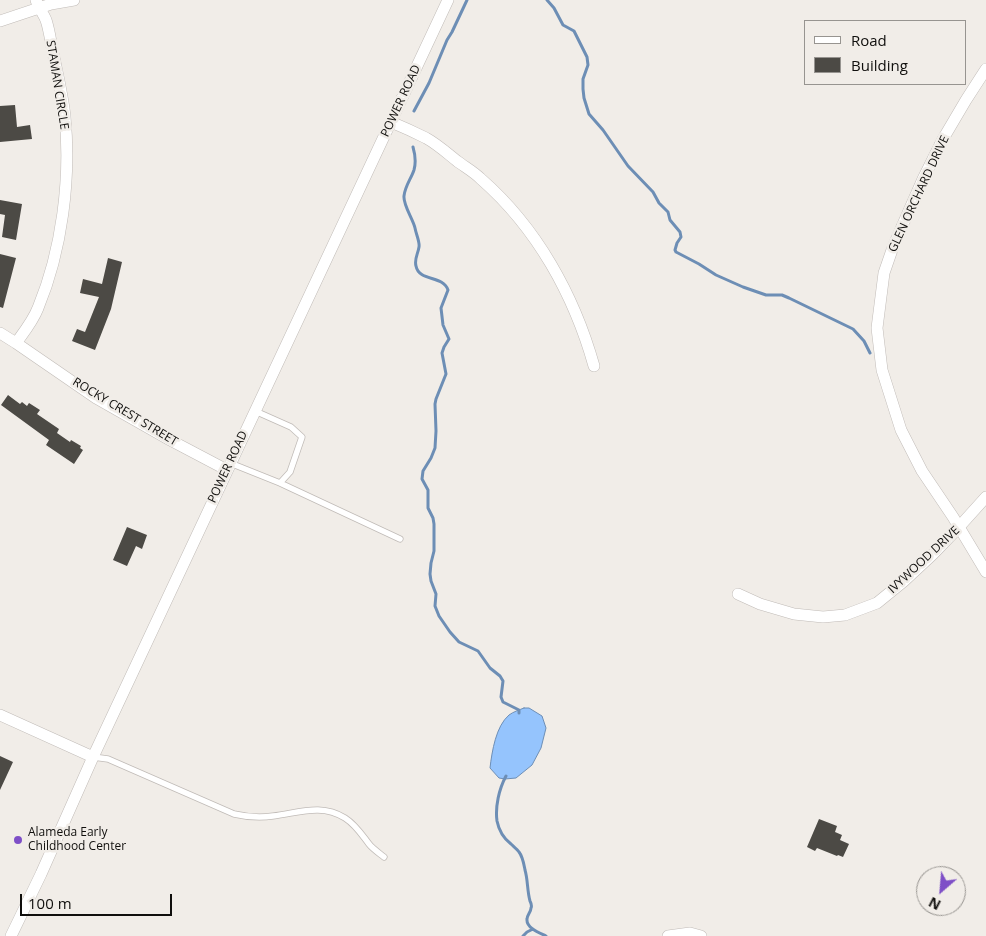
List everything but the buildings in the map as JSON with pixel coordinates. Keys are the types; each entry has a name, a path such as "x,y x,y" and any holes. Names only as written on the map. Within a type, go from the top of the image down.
{"street":[{"path":"0,22 37,4 51,4 74,0"},
{"name":"POWER ROAD","path":"11,936 448,0"},
{"name":"STAMAN CIRCLE","path":"16,343 28,328 38,309 48,280 61,223 66,180 65,116 46,20 37,4"},
{"name":"GLEN ORCHARD DRIVE","path":"986,69 943,139 893,246 884,273 877,328 882,370 901,430 922,471 986,572"},
{"path":"391,122 427,139 480,178 524,224 540,244 575,310 594,366"},
{"name":"ROCKY CREST STREET","path":"0,333 96,398 229,466"},
{"name":"IVYWOOD DRIVE","path":"738,594 760,604 794,614 823,617 845,615 877,603 904,581 959,527 986,497"},
{"path":"0,715 93,757"},
{"path":"668,936 690,933 701,936"}],"lane":[{"path":"255,411 291,427 302,437 290,472 280,482"},
{"path":"229,466 280,482 400,539"},
{"path":"93,757 108,760 234,814 248,817 271,816 322,809 336,813 347,820 384,857"}],"water":[{"path":"524,708 529,708 542,716 546,728 541,748 532,765 516,778 499,778 490,768 493,747 498,732 509,715"}],"waterway":[{"path":"414,111 467,0"},
{"path":"547,0 554,8 563,25 574,31 587,57 588,65 583,79 583,89 589,114 603,130 628,166 653,192 659,203 668,212 670,220 680,232 681,237 677,243 676,252 716,275 743,287 766,295 782,295 853,329 864,341 870,353"},
{"path":"413,147 415,167 406,189 404,200 414,224 419,243 415,261 416,266 418,271 426,277 441,282 448,290 441,308 443,325 449,339 442,353 446,374 435,404 435,448 423,471 422,479 428,490 428,508 434,524 434,551 430,574 436,594 435,606 439,616 459,642 478,651 490,668 500,676 503,681 501,697 503,702 519,710 519,713"},
{"path":"506,776 497,804 498,825 504,837 518,851 523,861 531,905 527,922 534,930 546,936"},
{"path":"523,936 533,929"}],"place":[{"name":"Alameda Early Childhood Center","path":"18,840"}]}
